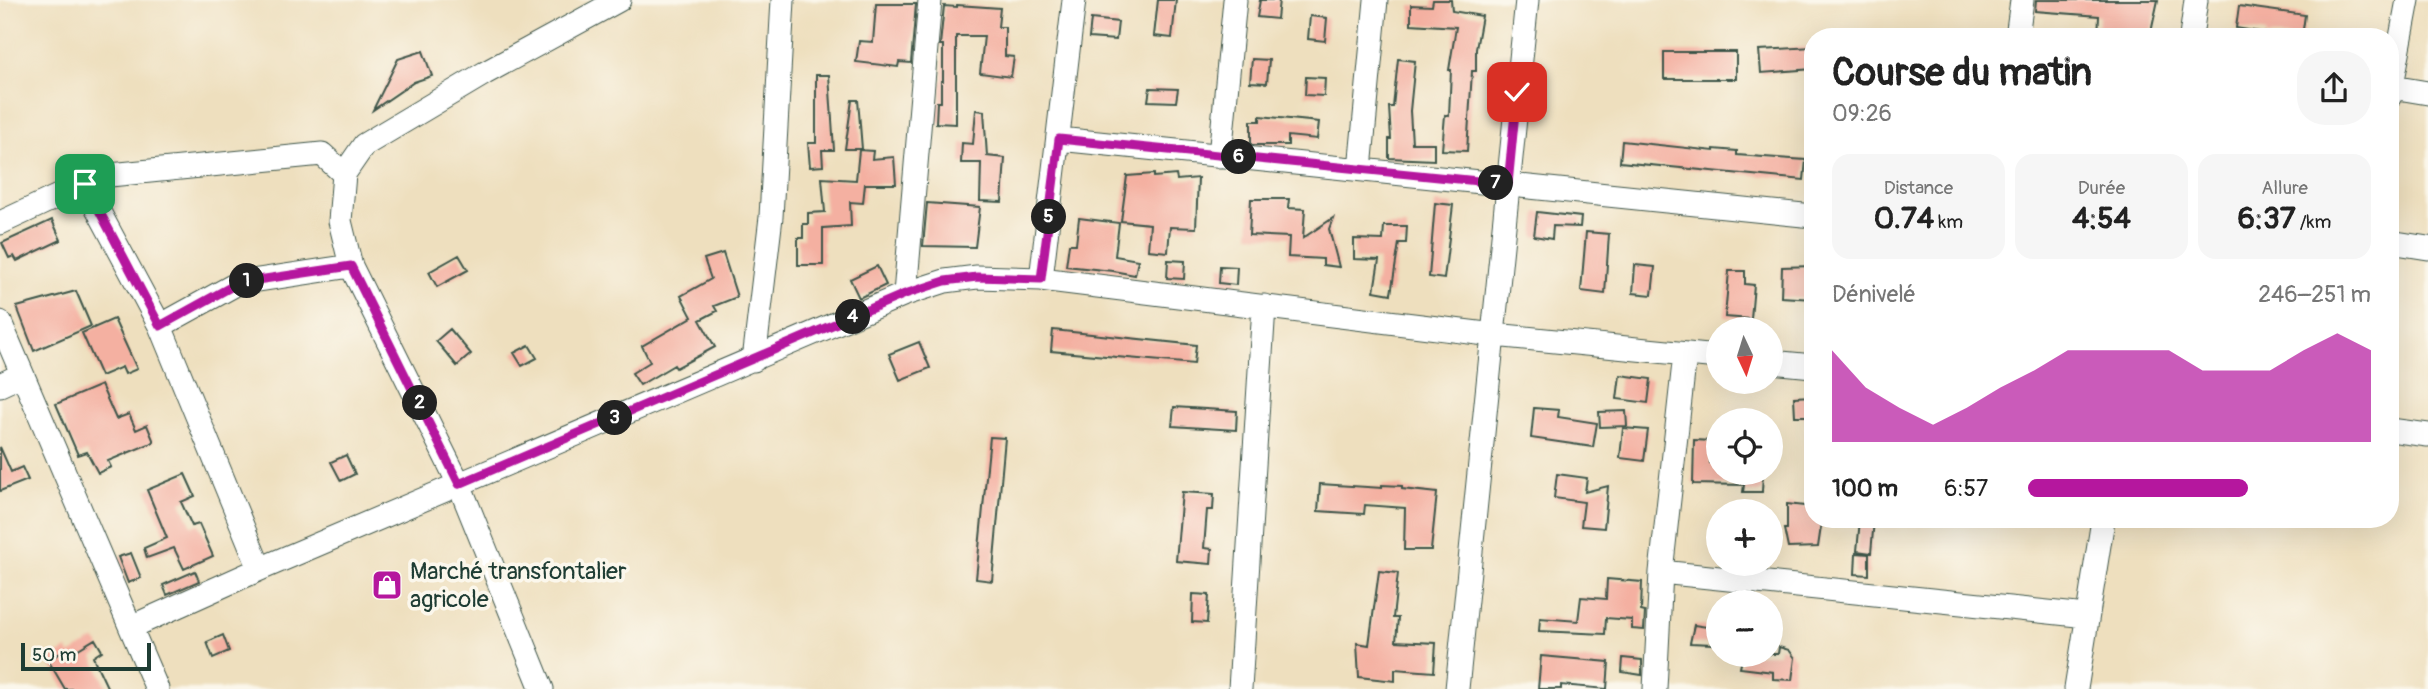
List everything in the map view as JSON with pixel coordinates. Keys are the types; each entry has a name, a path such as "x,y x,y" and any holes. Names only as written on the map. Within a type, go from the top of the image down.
{"street":[{"path":"542,689 459,484 351,266 340,221 344,174 364,145 485,73 619,0"},
{"path":"754,360 771,217 783,0"},
{"path":"905,294 930,0"},
{"path":"1041,279 1074,0"},
{"path":"1220,156 1235,0"},
{"path":"1360,169 1376,0"},
{"path":"1457,689 1527,0"},
{"path":"2018,28 2022,0"},
{"path":"2192,28 2196,0"},
{"path":"2399,49 2408,0"},
{"path":"2399,92 2428,93"},
{"path":"1059,139 1804,215"},
{"path":"0,222 110,175 322,153 344,174"},
{"path":"85,184 160,326 260,569"},
{"path":"2399,243 2428,248"},
{"path":"160,326 238,283 351,266"},
{"path":"131,627 260,569 905,294 956,279 1041,279 1494,335 1706,356"},
{"path":"1240,689 1264,306"},
{"path":"0,322 157,689"},
{"path":"1655,689 1661,572 1685,354"},
{"path":"1783,363 1804,365"},
{"path":"0,385 21,375"},
{"path":"2399,431 2428,435"},
{"path":"2076,689 2102,528"},
{"path":"1661,572 2087,616"}],"building":[{"path":"1158,0 1176,0 1172,38 1154,36"},
{"path":"1260,0 1279,0 1277,19 1257,17"},
{"path":"1433,0 1451,0 1452,11 1482,16 1476,49 1476,71 1472,71 1467,151 1442,150 1445,115 1449,116 1449,70 1456,27 1411,24 1411,5 1432,6"},
{"path":"2036,0 2158,0 2152,28 2098,28 2099,16 2035,11"},
{"path":"876,4 916,4 911,63 899,62 898,67 856,62 859,41 873,42"},
{"path":"944,6 1000,8 998,27 1005,27 1005,56 1014,57 1011,77 980,73 984,36 956,36 956,124 936,123 937,102 941,102 943,81 943,45 940,45"},
{"path":"2239,6 2305,15 2303,28 2236,28"},
{"path":"1310,16 1327,18 1325,41 1308,39"},
{"path":"1091,19 1118,22 1116,40 1089,38"},
{"path":"1804,48 1804,70 1761,73 1759,50"},
{"path":"423,51 432,76 414,82 373,110 398,59"},
{"path":"1664,52 1736,52 1736,79 1664,79"},
{"path":"1252,59 1269,60 1267,83 1250,82"},
{"path":"1398,59 1415,61 1410,111 1412,143 1434,143 1434,160 1389,158 1389,107 1393,107"},
{"path":"816,75 829,75 834,150 822,150 823,166 810,167 808,143 816,143"},
{"path":"1306,77 1325,78 1324,96 1305,95"},
{"path":"1150,88 1178,89 1176,102 1148,101"},
{"path":"852,100 858,100 862,149 845,149"},
{"path":"976,110 984,111 987,156 1005,158 1002,202 980,201 981,163 961,163 962,143 973,144"},
{"path":"1260,116 1319,122 1317,139 1288,136 1288,145 1251,145 1251,121 1260,121"},
{"path":"1622,141 1737,151 1737,155 1804,160 1804,180 1620,162"},
{"path":"859,150 873,151 872,159 894,157 896,184 865,184 863,203 850,202 851,226 823,228 823,265 798,265 798,238 803,238 803,224 808,224 808,213 825,212 822,178 856,180"},
{"path":"1154,174 1154,177 1176,175 1177,180 1198,178 1196,228 1170,227 1168,252 1148,250 1150,224 1121,221 1127,176"},
{"path":"1251,199 1289,199 1288,208 1305,209 1303,238 1333,218 1329,229 1339,267 1323,265 1323,259 1288,257 1289,237 1249,235"},
{"path":"927,203 980,207 975,247 923,246"},
{"path":"1435,203 1453,205 1444,279 1429,277"},
{"path":"1537,212 1581,217 1580,227 1553,226 1552,239 1534,236"},
{"path":"1079,218 1119,223 1115,256 1138,260 1135,275 1066,266 1069,244 1076,244"},
{"path":"52,220 61,240 17,261 14,256 9,258 2,243"},
{"path":"1384,226 1407,226 1406,243 1399,243 1391,294 1374,291 1379,260 1354,259 1354,239 1383,240"},
{"path":"1586,232 1609,234 1605,294 1581,291"},
{"path":"723,253 737,297 714,306 717,311 700,320 715,347 676,368 674,365 640,385 632,373 650,362 642,346 692,317 681,296 711,279 704,259"},
{"path":"459,255 468,270 437,287 429,272"},
{"path":"1168,260 1185,261 1184,279 1167,278"},
{"path":"1635,265 1655,267 1652,295 1633,293"},
{"path":"877,266 886,285 859,298 850,279"},
{"path":"1220,266 1237,267 1236,285 1219,283"},
{"path":"1804,266 1804,298 1781,297 1782,267"},
{"path":"1729,271 1745,271 1745,284 1754,285 1751,317 1725,317"},
{"path":"76,291 91,326 34,351 17,307"},
{"path":"114,319 137,369 125,374 122,367 101,376 82,333"},
{"path":"450,329 471,354 457,366 436,341"},
{"path":"1053,330 1196,345 1194,364 1051,351"},
{"path":"919,342 930,368 900,380 889,354"},
{"path":"529,345 537,358 522,366 514,353"},
{"path":"1620,375 1651,379 1648,403 1617,399"},
{"path":"101,385 116,419 129,414 136,430 147,425 154,442 108,461 111,467 98,473 87,452 78,455 56,404"},
{"path":"1804,396 1804,416 1795,416 1794,397"},
{"path":"1174,407 1237,411 1236,430 1172,426"},
{"path":"1534,408 1559,410 1558,417 1597,423 1593,447 1531,438"},
{"path":"1626,411 1627,426 1600,427 1599,412"},
{"path":"1623,428 1648,430 1644,461 1620,458"},
{"path":"990,437 1005,438 992,581 976,579"},
{"path":"1694,440 1706,441 1706,484 1693,484"},
{"path":"0,447 11,472 22,467 28,480 0,491"},
{"path":"346,455 355,474 341,481 331,462"},
{"path":"185,474 195,496 181,502 192,526 199,524 213,556 184,569 174,548 147,558 144,548 167,538 147,490"},
{"path":"1557,474 1587,478 1585,492 1608,486 1604,528 1581,526 1584,502 1554,498"},
{"path":"1320,484 1382,488 1382,485 1402,486 1402,489 1437,493 1431,550 1404,550 1405,508 1365,505 1364,514 1318,511"},
{"path":"1744,485 1762,485 1762,492 1743,492"},
{"path":"1182,492 1214,494 1213,510 1207,510 1204,548 1212,549 1211,564 1176,561"},
{"path":"1787,504 1804,506 1804,528 1821,528 1818,547 1788,548 1784,529 1787,529"},
{"path":"1859,528 1873,528 1871,553 1857,551"},
{"path":"131,553 141,578 128,583 118,557"},
{"path":"1856,553 1869,554 1869,575 1855,574"},
{"path":"195,571 199,581 167,595 163,585"},
{"path":"1379,571 1398,573 1393,618 1398,618 1396,641 1436,643 1434,672 1395,669 1395,681 1359,677 1357,643 1369,645"},
{"path":"1607,579 1642,582 1641,611 1645,612 1644,630 1632,629 1632,620 1606,618 1605,634 1539,631 1540,618 1578,621 1581,597 1606,599"},
{"path":"1193,594 1209,595 1207,623 1192,622"},
{"path":"1694,625 1706,627 1706,644 1690,643"},
{"path":"223,635 229,651 213,658 207,642"},
{"path":"95,639 102,651 93,657 108,689 65,689 48,660 67,649 70,654"},
{"path":"1783,648 1789,650 1795,658 1792,680 1773,679 1773,672 1740,668 1783,667"},
{"path":"1541,656 1609,662 1607,689 1561,685 1561,689 1538,689"},
{"path":"1623,658 1642,660 1642,675 1622,672"}],"place":[{"name":"Marché transfontalier agricole","path":"387,585"}],"route":[{"path":"85,184 160,326 238,283 351,266 459,484 905,294 945,281 977,277 1041,279 1059,139 1508,184 1517,92"}]}
